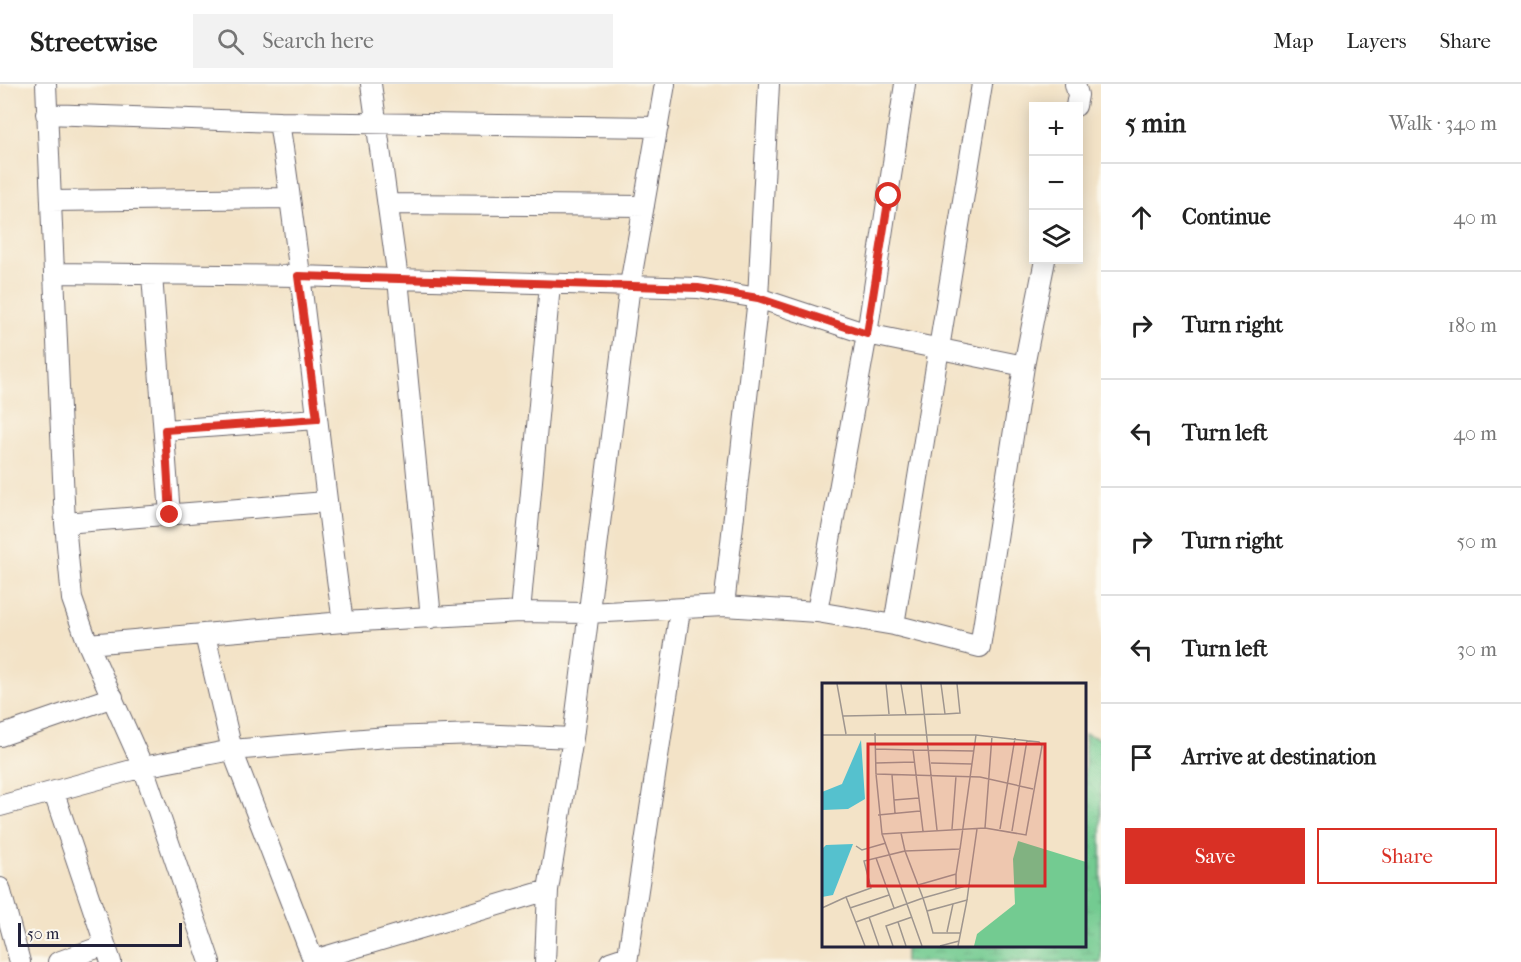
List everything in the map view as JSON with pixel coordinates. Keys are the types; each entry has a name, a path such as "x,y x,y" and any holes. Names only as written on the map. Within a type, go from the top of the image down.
{"street":[{"path":"46,84 65,524 72,599 88,644 143,767 210,962"},
{"path":"371,84 390,204 432,618"},
{"path":"545,962 548,891 573,738 630,285 665,84"},
{"path":"724,606 758,298 769,84"},
{"path":"816,612 867,334 905,84"},
{"path":"894,625 982,84"},
{"path":"1075,84 1078,95 1077,102"},
{"path":"46,114 279,122 658,128"},
{"path":"279,122 343,622"},
{"path":"51,201 290,198"},
{"path":"390,204 644,206"},
{"path":"88,644 343,622 520,612 587,613 724,606 816,612 894,625 980,646 1024,366 1044,264"},
{"path":"54,273 298,276 698,288 758,298 867,334 1024,366"},
{"path":"152,276 170,515"},
{"path":"520,612 550,285"},
{"path":"165,430 317,419"},
{"path":"65,524 326,502"},
{"path":"621,960 680,610"},
{"path":"205,634 232,750 314,961 548,891"},
{"path":"0,736 113,697"},
{"path":"0,806 54,794 143,767 232,750 387,737 477,734 573,738"},
{"path":"54,794 108,953 58,962"},
{"path":"0,888 20,962"}],"green space":[{"path":"1086,734 1101,739 1101,962 905,962 905,947 1086,947"}],"route":[{"path":"170,515 165,430 317,419 298,276 698,288 758,298 867,334 889,196"}]}
